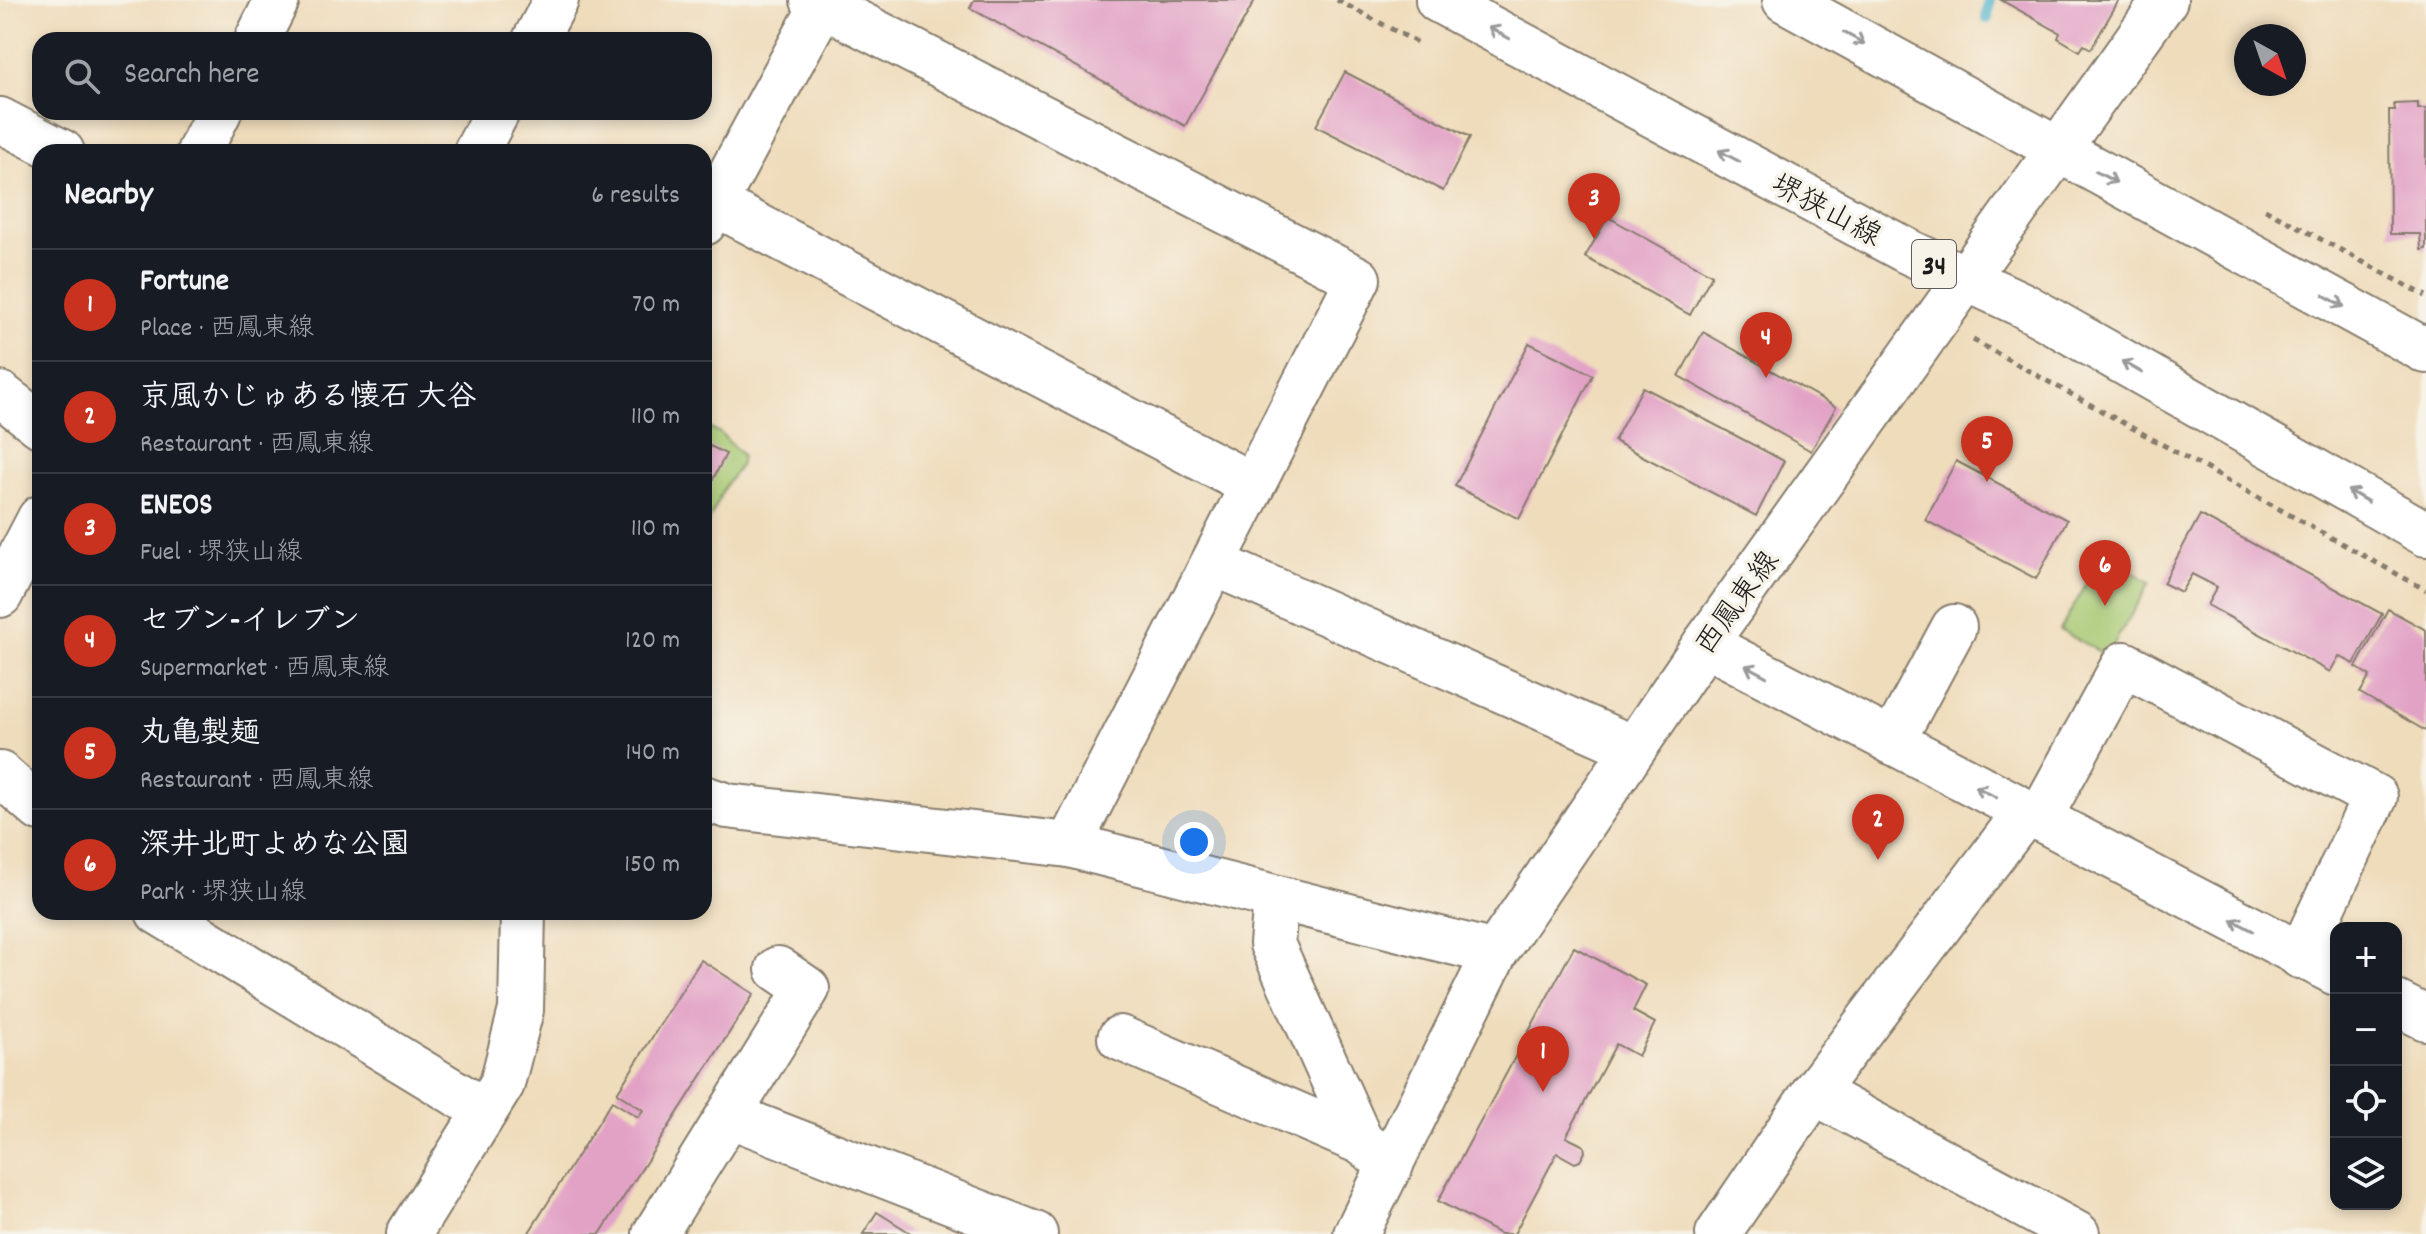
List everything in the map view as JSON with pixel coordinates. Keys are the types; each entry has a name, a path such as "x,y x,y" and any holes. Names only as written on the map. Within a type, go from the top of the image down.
{"street":[{"path":"261,32 277,0"},
{"path":"539,32 556,0"},
{"name":"堺狭山線","path":"1438,0 1967,280 2023,305 2426,534"},
{"path":"1785,0 2426,351"},
{"name":"西鳳東線","path":"1356,1234 1376,1153 1495,953 1705,644 2165,0"},
{"path":"712,207 820,2 1358,279 1069,845"},
{"path":"0,120 46,144"},
{"path":"203,144 215,120"},
{"path":"480,144 493,120"},
{"path":"712,215 1252,485"},
{"path":"0,394 32,419"},
{"path":"0,595 32,533"},
{"path":"1213,563 1633,748"},
{"path":"1892,742 1954,627"},
{"path":"1705,644 2032,816 2318,965 2375,797 2124,664 2032,816 1814,1092 1718,1234"},
{"path":"0,774 32,802"},
{"path":"712,801 727,806 1069,845 1495,953"},
{"path":"1276,899 1272,944 1376,1153"},
{"path":"171,920 485,1111"},
{"path":"409,1234 502,1084 521,1010 523,920"},
{"path":"655,1234 807,989 778,969"},
{"path":"2402,1006 2426,1018"},
{"path":"1120,1038 1376,1153"},
{"path":"1814,1092 2077,1234"},
{"path":"731,1116 1007,1229"}],"path":[{"path":"2261,207 2426,296"},
{"path":"1964,336 2426,590"}],"green space":[{"path":"712,430 720,433 742,455 740,466 725,486 712,514"},
{"path":"2103,555 2150,582 2107,656 2060,630"}],"building":[{"path":"974,0 1255,0 1185,126 970,8"},
{"path":"2001,0 2119,0 2091,49 2084,45 2080,51 2058,38 2060,33"},
{"path":"1345,72 1470,137 1443,191 1316,126"},
{"path":"2418,103 2418,109 2426,109 2426,249 2421,250 2420,234 2390,234 2389,110 2395,110 2394,104"},
{"path":"1608,217 1712,275 1690,315 1585,257"},
{"path":"1703,332 1836,407 1811,451 1679,376"},
{"path":"1529,343 1593,375 1519,519 1455,486"},
{"path":"1643,387 1784,461 1756,516 1614,441"},
{"path":"712,447 726,454 712,481"},
{"path":"1956,461 2067,520 2036,579 1925,520"},
{"path":"2200,515 2382,614 2354,664 2339,656 2330,672 2207,605 2217,587 2192,574 2181,592 2163,583"},
{"path":"2388,609 2426,630 2426,731 2360,693 2370,676 2356,667"},
{"path":"1574,947 1646,985 1633,1011 1655,1023 1638,1056 1616,1044 1566,1137 1584,1146 1585,1152 1580,1161 1575,1163 1557,1153 1514,1234 1500,1234 1438,1201"},
{"path":"701,960 754,994 600,1234 528,1234 612,1101 638,1117 643,1110 617,1093"},
{"path":"877,1212 912,1234 863,1234"}],"waterway":[{"path":"1987,18 1989,0"}],"place":[{"name":"ENEOS","path":"1594,239"},
{"name":"セブン-イレブン","path":"1766,378"},
{"name":"丸亀製麺","path":"1987,482"},
{"name":"深井北町よめな公園","path":"2105,606"},
{"name":"京風かじゅある懐石 大谷","path":"1878,860"},
{"name":"Fortune","path":"1543,1092"}]}
